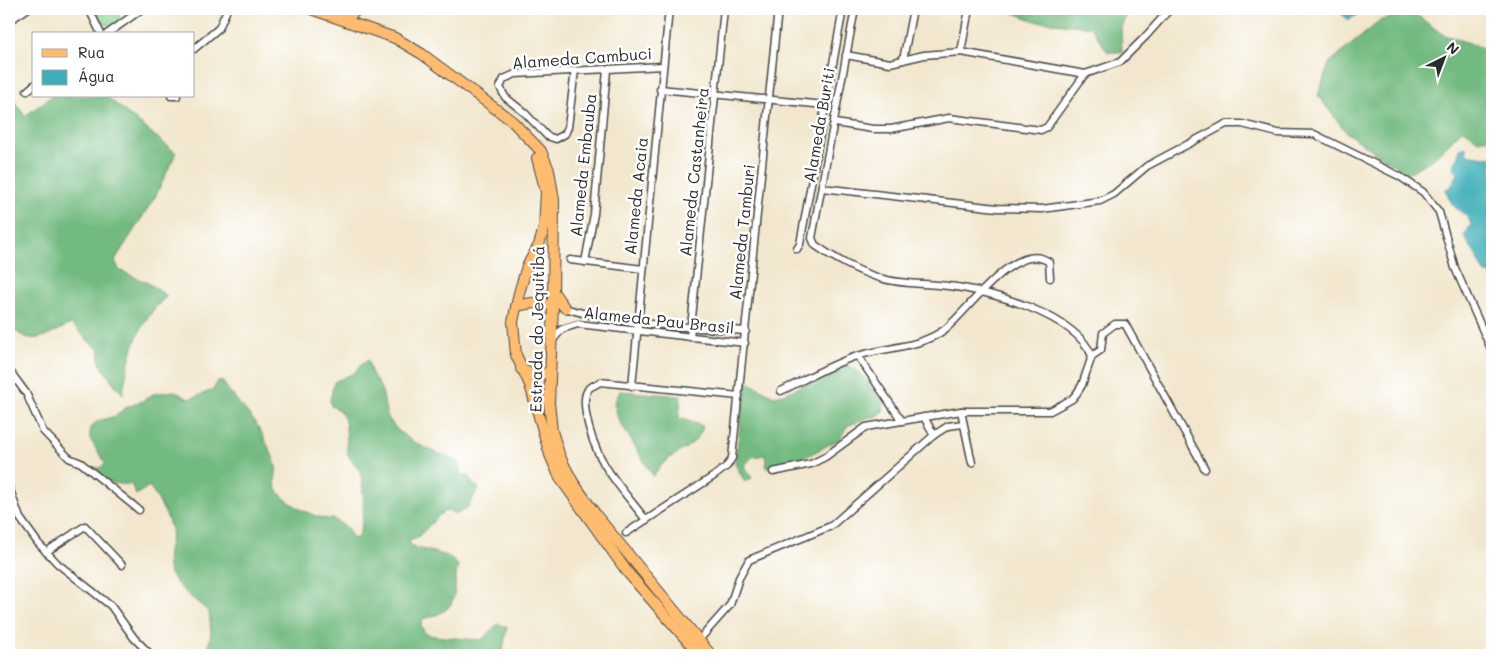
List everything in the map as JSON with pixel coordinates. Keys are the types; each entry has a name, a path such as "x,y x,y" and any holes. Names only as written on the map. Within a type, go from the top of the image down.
{"main road":[{"name":"Estrada do Jequitibá","path":"311,9 394,38 422,54 500,111 541,152 549,170 554,200 553,305 548,403 552,431 560,457 573,482 638,568 711,655"},
{"path":"334,17 351,16 359,9 362,18 370,29"},
{"name":"Estrada do Jequitibá","path":"528,139 541,169 546,192 546,215 542,237 527,266 516,306 513,339 521,369 530,385 550,455 560,478 628,572 700,655"},
{"path":"552,285 557,299 565,308"},
{"path":"516,306 532,303 553,305"},
{"path":"521,369 534,374 550,372"}],"street":[{"path":"9,21 27,9"},
{"path":"89,9 100,32"},
{"path":"110,32 142,9"},
{"name":"Alameda Acaia","path":"632,386 669,9"},
{"name":"Alameda Castanheira","path":"690,337 724,9"},
{"name":"Alameda Tamburi","path":"646,520 720,471 732,458 778,9"},
{"path":"796,249 800,244 824,105 844,9"},
{"name":"Alameda Buriti","path":"855,9 812,238 815,245 879,278 902,283 949,286 982,292"},
{"path":"903,60 913,9"},
{"path":"961,52 969,9"},
{"path":"846,56 878,62 961,52 1085,74 1120,62 1170,9"},
{"path":"195,48 219,28 226,12"},
{"name":"Alameda Cambuci","path":"575,70 568,127 565,134 556,139 547,136 526,113 505,97 500,87 504,79 515,74 575,70 606,70 663,66"},
{"name":"Alameda Embauba","path":"585,262 594,214 606,70"},
{"path":"835,123 873,129 891,129 949,118 1026,130 1041,130 1047,127 1085,74"},
{"path":"26,91 32,86"},
{"path":"660,89 824,105"},
{"path":"822,188 998,208 1032,209 1100,201 1114,194 1147,166 1226,124 1242,124 1278,133 1314,134 1399,176 1423,192 1439,212 1448,236 1455,268 1492,351"},
{"path":"781,391 858,356 922,342 943,331 1003,271 1016,262 1031,258 1044,258 1049,262 1050,278"},
{"path":"570,260 643,269"},
{"path":"982,292 1055,320 1076,334 1092,356"},
{"name":"Alameda Pau Brasil","path":"553,305 580,313 638,321 746,331"},
{"path":"578,324 580,313"},
{"name":"Alameda Pau Brasil","path":"551,346 562,330 578,324 745,343"},
{"path":"774,472 811,464 825,457 866,427 961,411 1050,412 1072,399 1077,393 1082,385 1092,356 1101,350 1103,333 1115,324 1125,324 1206,470"},
{"path":"858,356 902,421"},
{"path":"9,370 26,393 43,432 69,458 81,463 139,510"},
{"path":"626,533 646,520 608,470 594,448 584,402 586,391 595,383 739,396"},
{"path":"961,411 972,463"},
{"path":"924,417 934,435"},
{"path":"699,640 730,605 739,578 749,560 831,526 934,435 948,426 963,424"},
{"path":"9,487 20,518 46,552 112,606 134,638 151,655"},
{"path":"46,552 85,526 122,566"}],"green space":[{"path":"94,9 116,9 121,20 111,25 104,24"},
{"path":"1010,9 1129,9 1121,27 1122,52 1108,52 1091,27 1035,21 1009,11"},
{"path":"1414,13 1442,34 1492,51 1492,138 1478,140 1463,129 1434,158 1407,174 1347,133 1318,96 1329,63 1381,20"},
{"path":"9,94 25,116 49,98 108,98 176,153 155,197 115,260 119,270 148,283 167,296 148,317 141,329 131,354 123,394 99,361 100,350 71,324 47,336 32,338 25,337 9,324"},
{"path":"368,360 372,374 382,391 388,417 394,426 419,445 459,462 462,476 469,476 473,485 479,488 467,508 455,514 449,511 443,512 418,537 409,540 411,546 448,556 458,565 454,594 449,607 435,615 422,619 421,626 425,633 433,636 481,640 498,624 507,627 503,650 506,655 207,655 211,633 209,612 179,586 170,573 167,560 171,531 164,510 149,486 136,495 131,484 118,484 106,480 94,475 84,467 100,468 105,463 90,439 90,429 97,421 116,416 125,408 153,394 174,391 189,399 213,390 218,381 223,382 262,434 276,465 275,484 279,493 285,499 310,514 334,519 348,529 351,536 356,539 362,526 364,506 361,476 348,454 345,420 338,409 331,406 330,400 334,382 354,373"},
{"path":"845,365 857,371 867,381 884,405 883,411 875,417 870,417 847,426 840,439 796,462 767,468 765,455 752,457 744,466 752,478 745,482 735,464 746,381 774,396 784,394"},
{"path":"620,391 681,396 679,418 703,426 694,441 665,462 653,476 618,419 614,403"}],"water":[{"path":"1335,9 1360,9 1362,12 1349,20"},
{"path":"1466,147 1467,154 1492,158 1492,274 1486,273 1478,262 1464,236 1471,225 1469,220 1455,208 1446,189 1451,187 1458,173 1453,168 1460,149"}]}
